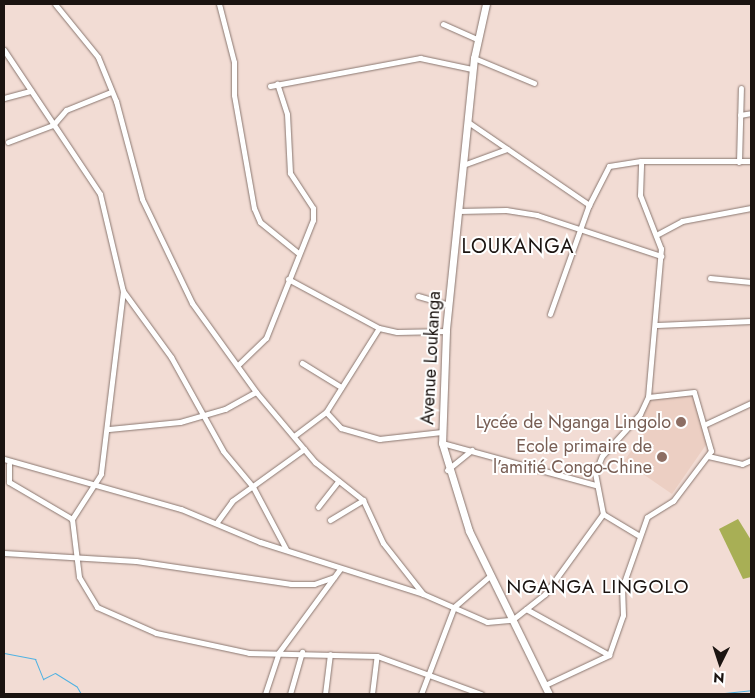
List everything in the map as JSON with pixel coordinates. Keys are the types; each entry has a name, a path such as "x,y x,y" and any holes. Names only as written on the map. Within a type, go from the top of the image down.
{"main road":[{"name":"Avenue Loukanga","path":"485,4 472,69 446,331 442,443 447,470 469,531 492,574 512,620 549,694"}],"street":[{"path":"54,4 92,46 111,92 159,240 192,303 239,364 256,392 304,449 338,481 363,500 384,542 423,594"},
{"path":"219,4 234,62 234,95 254,208 260,222 298,252"},
{"path":"444,24 477,39"},
{"path":"4,50 106,208 108,239 123,291 207,415 223,451 253,487 286,549"},
{"path":"270,86 424,58 472,69"},
{"path":"474,58 534,83"},
{"path":"239,364 266,338 314,214 290,172 286,114 277,84"},
{"path":"739,162 741,88"},
{"path":"4,98 30,90"},
{"path":"8,142 53,125 66,110 111,92"},
{"path":"740,115 751,114"},
{"path":"468,122 589,205"},
{"path":"463,165 507,148"},
{"path":"4,459 9,464 94,484 217,522 340,569 423,594 487,622 512,620 558,580 602,514 596,485 602,456 640,414 648,397 657,325 662,256 658,234 640,195 641,161"},
{"path":"550,314 589,205 610,166 641,161 751,162"},
{"path":"658,234 682,221 751,208"},
{"path":"459,211 506,210 581,226 662,256"},
{"path":"710,278 751,282"},
{"path":"288,279 379,328 396,332 446,331"},
{"path":"123,291 109,429 101,474 72,519 78,560 88,594 108,614 156,633 249,653 302,652 377,656 427,672 481,694"},
{"path":"418,296 449,305"},
{"path":"657,325 683,328 751,321"},
{"path":"294,436 326,412 379,328"},
{"path":"302,363 341,387"},
{"path":"109,429 136,430 207,415 256,392"},
{"path":"545,685 609,655 623,615 622,588 638,535 649,514 673,501 708,456 712,444 694,392 648,397"},
{"path":"706,424 751,403"},
{"path":"326,412 341,428 379,439 442,432"},
{"path":"442,443 596,485"},
{"path":"217,522 232,501 304,449"},
{"path":"447,470 472,450"},
{"path":"708,456 742,464 751,460"},
{"path":"9,464 10,482 72,519"},
{"path":"318,507 338,481"},
{"path":"330,520 363,500"},
{"path":"602,514 638,535"},
{"path":"4,553 78,560 136,562 290,584 314,584 334,577"},
{"path":"264,694 279,652 340,569"},
{"path":"420,694 454,607 492,574"},
{"path":"526,609 609,655"},
{"path":"290,694 302,652"},
{"path":"325,694 330,654"},
{"path":"372,694 377,656"}],"shaded area":[{"path":"683,392 696,395 710,439 672,494 624,461 648,427 637,417 648,397"}],"green space":[{"path":"738,519 751,540 751,577 743,579 719,529"}],"waterway":[{"path":"4,653 35,659 43,679 55,673 77,687 81,694"},
{"path":"715,694 751,690"}],"place":[{"name":"Lycée de Nganga Lingolo","path":"681,422"},
{"name":"Ecole primaire de l’amitié Congo-Chine","path":"662,457"}],"district":[{"name":"LOUKANGA","path":"518,246"},
{"name":"NGANGA LINGOLO","path":"598,587"}]}
